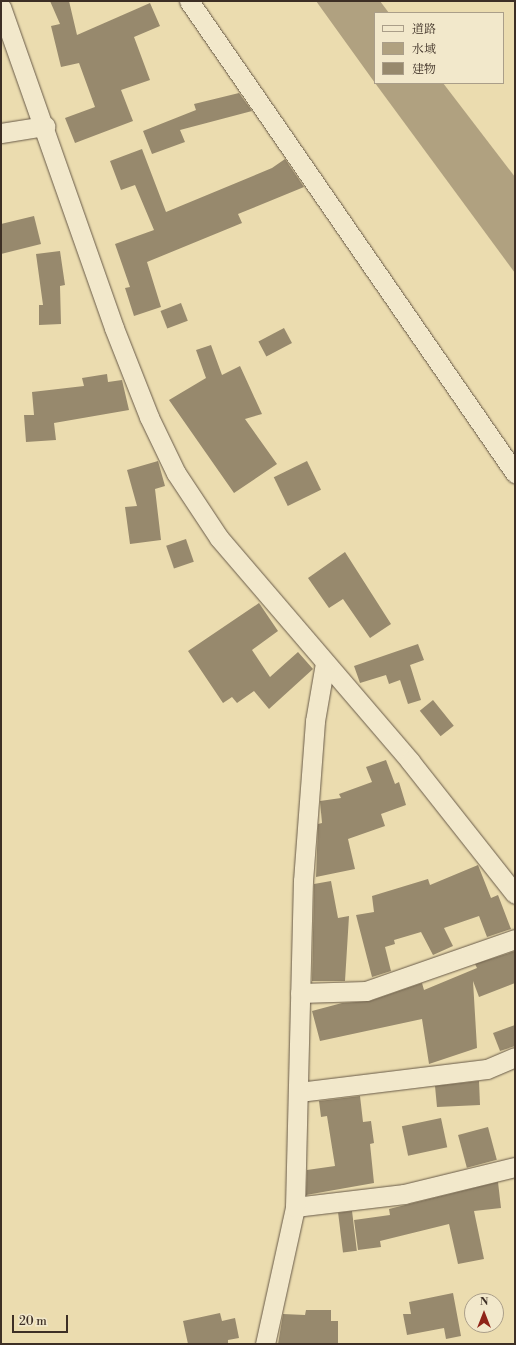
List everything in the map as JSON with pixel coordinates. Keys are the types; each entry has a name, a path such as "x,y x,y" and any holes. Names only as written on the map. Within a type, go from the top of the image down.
{"street":[{"path":"189,1 515,473"},
{"path":"1,7 114,328 149,417 176,473 219,538 410,761 515,894"},
{"path":"1,133 44,126"},
{"path":"265,1344 295,1207 303,881 314,736 325,663"},
{"path":"300,993 366,991 515,939"},
{"path":"299,1092 487,1069 515,1057"},
{"path":"295,1207 404,1194 515,1167"}],"water":[{"path":"316,1 380,1 388,12 374,12 374,82"},
{"path":"376,84 444,84 515,177 515,273"}],"building":[{"path":"50,1 69,1 77,35 150,3 160,26 134,37 150,80 121,90 133,121 75,143 65,118 95,107 79,63 61,67 51,26 60,24"},
{"path":"239,93 252,111 180,130 185,142 152,154 143,131 196,110 194,104"},
{"path":"142,149 166,212 272,168 285,159 304,187 238,214 242,223 147,262 161,307 134,316 125,288 130,287 115,244 154,230 135,185 121,190 110,161"},
{"path":"34,216 41,244 1,254 1,224"},
{"path":"60,251 65,285 60,286 61,324 39,325 39,305 43,305 36,254"},
{"path":"181,303 188,321 167,329 160,311"},
{"path":"284,328 292,343 266,357 258,342"},
{"path":"211,345 222,375 240,366 262,414 245,419 277,464 234,493 169,400 206,378 196,350"},
{"path":"107,374 108,382 122,380 129,410 54,423 56,440 26,442 24,415 34,415 32,392 84,386 82,378"},
{"path":"158,461 165,486 155,489 161,540 130,544 125,507 137,506 127,470"},
{"path":"307,461 321,490 288,506 274,477"},
{"path":"186,539 194,562 174,569 166,546"},
{"path":"345,552 391,624 370,638 343,599 329,608 308,578"},
{"path":"259,603 278,631 252,650 270,677 298,652 313,669 269,709 254,691 237,703 232,697 223,703 188,651"},
{"path":"418,644 424,660 410,665 421,700 408,704 400,680 389,684 386,675 360,683 354,666"},
{"path":"433,700 454,726 441,736 420,711"},
{"path":"386,760 395,784 399,782 406,805 381,814 385,826 348,839 355,869 316,877 318,824 322,823 320,801 341,798 339,794 372,782 366,767"},
{"path":"478,865 491,898 498,895 511,929 487,937 479,916 444,928 453,946 433,955 421,932 394,940 395,944 385,947 391,971 372,977 356,915 374,912 372,896 428,879 430,885"},
{"path":"331,881 338,918 349,916 345,981 312,981 314,884"},
{"path":"515,951 515,983 479,997 473,981 477,1048 429,1064 422,1019 320,1041 312,1011 342,1003 370,1001 422,983 424,990 477,968 475,964"},
{"path":"515,1025 515,1046 500,1051 493,1033"},
{"path":"479,1081 480,1105 437,1107 435,1086"},
{"path":"360,1096 363,1122 371,1121 374,1143 370,1144 374,1183 306,1195 307,1170 335,1166 327,1116 321,1117 319,1101"},
{"path":"441,1118 447,1147 408,1156 402,1126"},
{"path":"488,1127 497,1160 467,1168 458,1135"},
{"path":"498,1182 501,1208 474,1211 484,1259 458,1264 449,1224 380,1241 381,1247 358,1250 354,1220 390,1215 389,1209"},
{"path":"352,1211 357,1251 343,1252 338,1213"},
{"path":"453,1293 461,1336 446,1339 444,1328 407,1335 403,1314 411,1314 409,1302"},
{"path":"306,1310 331,1310 331,1321 338,1321 338,1344 278,1344 283,1314 305,1315"},
{"path":"220,1313 222,1321 235,1318 239,1338 228,1340 228,1344 188,1344 183,1321"}]}
